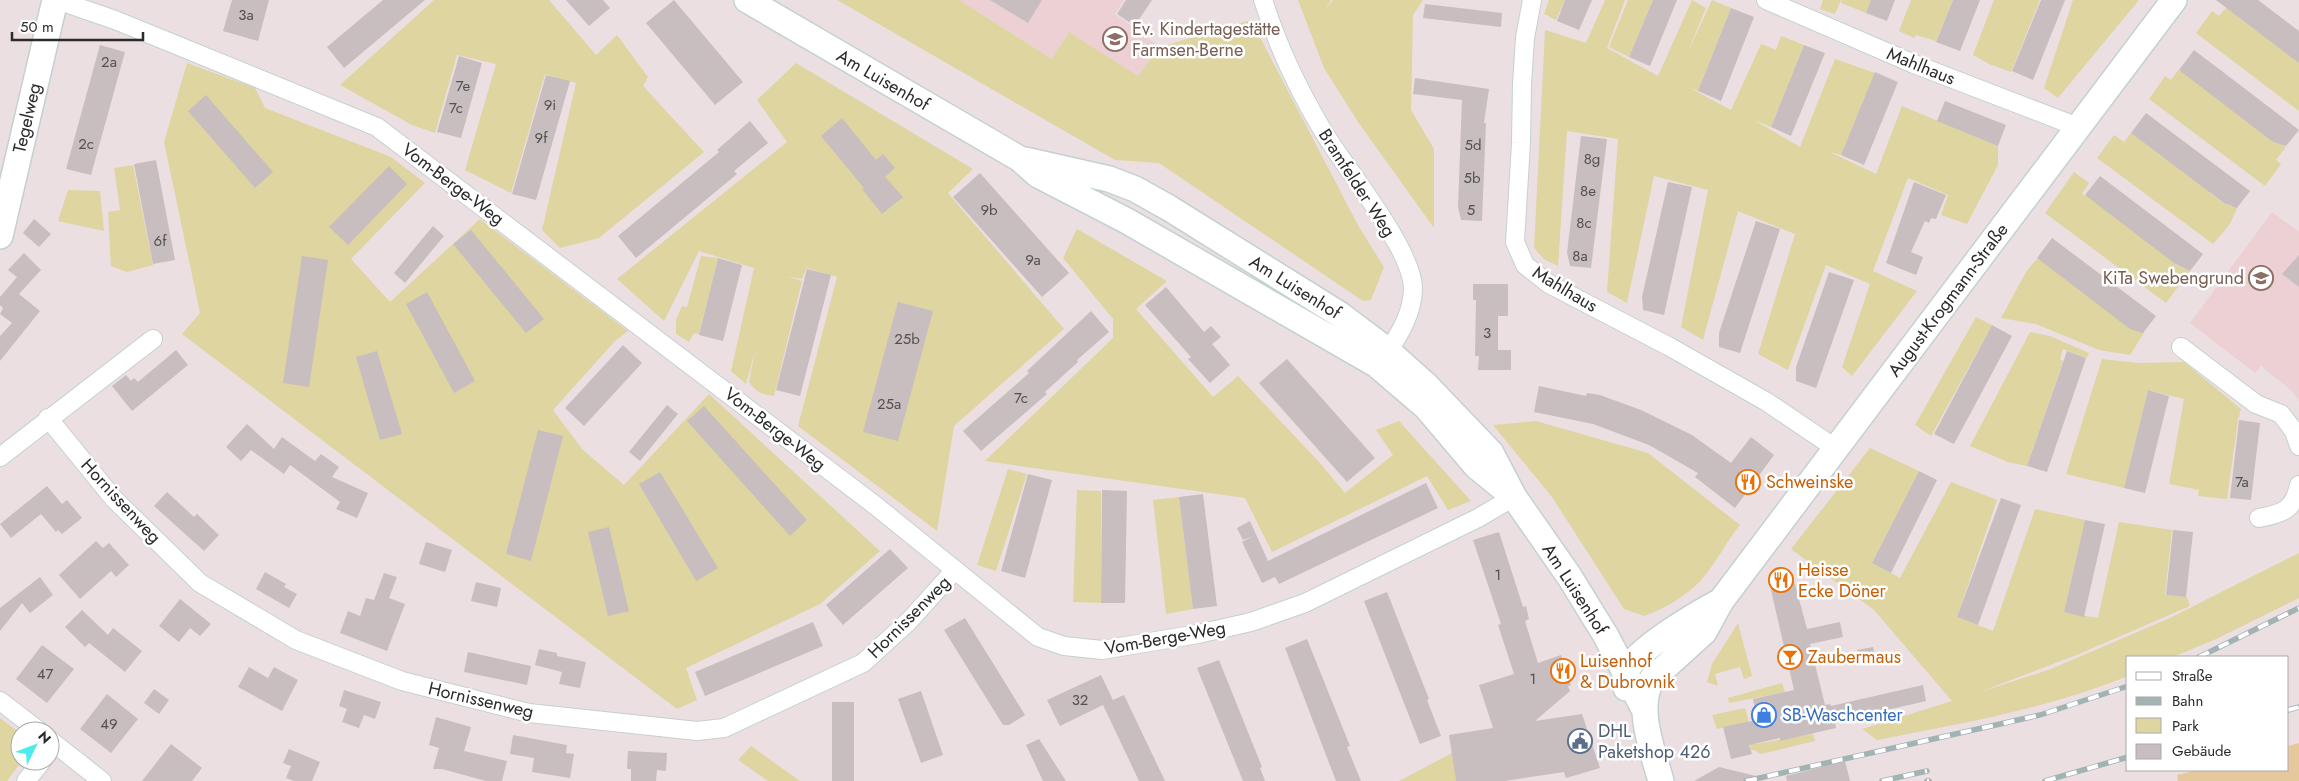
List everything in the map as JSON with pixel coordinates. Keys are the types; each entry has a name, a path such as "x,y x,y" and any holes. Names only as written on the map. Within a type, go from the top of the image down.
{"main road":[{"name":"Tegelweg","path":"0,236 56,0"},
{"name":"Am Luisenhof","path":"747,0 1020,159 1081,171 1135,189 1339,314 1382,358 1437,395 1490,453 1514,497 1570,576 1606,636 1630,666 1645,711"},
{"name":"August-Krogmann-Straße","path":"1661,781 1645,711 1647,688 1656,674 1704,632 1721,600 2174,0"},
{"name":"August-Krogmann-Straße","path":"1630,666 1692,617 1721,600"},
{"path":"1645,781 1629,716 1630,666 1656,674"}],"street":[{"name":"Vom-Berge-Weg","path":"56,0 115,20 376,127 722,388 1038,637 1064,646 1102,650 1220,630 1305,603 1478,518 1514,497"},
{"name":"Bramfelder Weg","path":"1263,0 1289,73 1324,133 1386,226 1410,273 1412,294 1408,318 1382,358"},
{"name":"Mahlhaus","path":"1532,0 1525,38 1522,75 1521,143 1515,242 1525,265 1549,284 1670,347 1763,400 1835,448"},
{"name":"Mahlhaus","path":"1766,0 1914,64 2078,127"},
{"path":"0,457 48,418 153,339"},
{"path":"2181,347 2256,404 2280,414 2294,431 2299,446"},
{"name":"Hornissenweg","path":"48,418 114,499 206,587 296,640 402,681 529,713 697,731 724,728 863,663 909,621 955,570"},
{"path":"2259,518 2279,515 2290,507 2299,485"},
{"path":"0,701 26,721"},
{"path":"60,751 102,781"},
{"path":"26,781 34,771"}],"shaded area":[{"name":"Ev. Kindertagestätte Farmsen-Berne","path":"959,0 1124,0 1115,14 1160,47 1138,76 1069,32 1052,59"},
{"name":"KiTa Swebengrund","path":"2272,212 2299,232 2299,401 2292,391 2261,366 2255,373 2190,323"},
{"path":"2299,743 2299,781 2178,781 2177,775 2194,771 2289,771 2289,746"}],"green space":[{"path":"434,0 549,0 596,55 617,35 648,77 643,86 704,152 599,238 560,248 542,230 576,83 545,74 511,193 465,170 496,64 457,55 435,133 412,125 340,85"},
{"path":"837,0 959,0 1052,59 1069,32 1138,76 1160,47 1251,20 1359,227 1384,267 1371,300 1363,301 1159,163 1115,160"},
{"path":"1298,0 1331,0 1325,10 1333,0 1423,0 1413,15 1411,110 1434,149 1434,228 1358,122 1324,68"},
{"path":"1549,0 1565,0 1556,20 1544,14"},
{"path":"1605,0 1625,0 1607,48 1658,76 1692,0 1706,8 1686,56 1712,0 1731,8 1698,91 1690,88 1731,110 1761,44 1776,50 1781,36 1804,45 1771,127 1754,120 1800,147 1835,59 1875,73 1841,155 1830,152 1876,174 1902,106 1998,146 1998,165 1967,224 1941,215 1948,195 1908,178 1873,271 1917,291 1852,376 1842,367 1870,284 1826,265 1788,370 1758,354 1795,234 1738,211 1703,340 1681,327 1708,190 1654,176 1627,303 1607,292 1618,139 1567,131 1558,266 1544,259 1534,248 1545,30 1586,43"},
{"path":"1628,0 1653,0 1629,57 1609,47"},
{"path":"1823,0 1841,0 1835,14 1820,9"},
{"path":"1842,0 1871,0 1866,13 1841,3"},
{"path":"1911,0 1953,0 1936,41 1916,35 1914,38 1899,31"},
{"path":"1994,0 2040,0 2011,72 1989,64 1973,55"},
{"path":"2073,0 2139,0 2058,98 2044,88"},
{"path":"2226,8 2241,15 2239,18 2299,61 2299,111 2196,33 2212,11 2219,16"},
{"path":"187,63 255,88 265,108 391,157 425,183 351,259 390,302 480,219 628,331 615,341 553,410 582,449 624,485 709,394 880,551 820,604 686,668 697,700 677,709 182,334 200,313 164,142"},
{"path":"796,63 973,169 948,193 1064,329 954,426 937,531 798,426 837,277 807,268 802,279 787,276 802,281 774,396 760,392 749,382 755,351 746,384 731,371 754,268 699,251 664,321 617,279 787,142 757,100"},
{"path":"2178,70 2194,77 2192,80 2207,87 2205,90 2220,97 2218,100 2233,107 2231,110 2247,117 2244,120 2260,127 2257,130 2273,137 2270,140 2286,147 2276,160 2281,164 2265,186 2149,99 2165,76 2171,80"},
{"path":"2131,133 2156,151 2173,159 2170,162 2195,180 2211,188 2209,192 2216,198 2237,208 2230,224 2213,244 2097,158 2114,135 2124,142"},
{"path":"133,165 153,265 127,272 111,266 108,212 120,210 114,168"},
{"path":"2074,172 2089,183 2082,194 2113,212 2111,215 2126,222 2124,225 2138,232 2137,234 2151,242 2149,244 2177,261 2175,264 2190,271 2166,303 2045,213"},
{"path":"68,190 100,191 104,231 58,221"},
{"path":"1077,229 1167,281 1136,309 1213,397 1238,376 1320,463 1345,493 1393,455 1376,430 1399,421 1471,501 1448,510 1427,476 1272,552 1245,498 985,461 1113,338 1113,319 1063,258"},
{"path":"701,256 718,258 699,334 694,333 689,342 676,334 676,320 682,306 687,307"},
{"path":"2037,259 2053,265 2050,268 2059,272 2063,278 2144,333 2130,355 2099,350 2036,324 2001,318 2026,272"},
{"path":"1976,317 1992,325 1931,436 1915,425"},
{"path":"2030,332 2050,336 2089,353 2087,358 2063,349 2060,359 2063,361 2027,466 2008,462 1970,446"},
{"path":"2102,359 2139,363 2184,362 2241,409 2227,499 2198,496 2199,490 2169,484 2184,399 2148,390 2124,488 2066,474"},
{"path":"1536,421 1648,453 1740,525 1707,573 1690,591 1660,610 1644,616 1624,609 1552,497 1493,425"},
{"path":"1870,448 1919,471 1872,563 1900,578 1951,482 1997,500 1957,617 1993,631 2035,509 2085,520 2064,612 2098,618 2119,522 2172,530 2165,595 2187,597 2190,606 2079,654 1980,692 2051,669 2170,618 2299,553 2299,598 2214,640 2175,656 2126,656 2126,677 2097,688 2067,698 2004,714 1877,740 1862,729 1952,701 1874,610 1791,549"},
{"path":"1008,469 1027,474 996,571 977,565"},
{"path":"1077,490 1101,491 1101,603 1073,602"},
{"path":"1179,497 1193,609 1166,614 1153,500"},
{"path":"1738,623 1752,676 1744,679 1740,667 1715,674 1718,686 1707,682 1712,664"},
{"path":"1782,683 1785,692 1729,703 1728,698"},
{"path":"1745,708 1755,744 1813,734 1815,741 1761,754 1751,750 1744,723 1717,729 1712,715"},
{"path":"0,718 10,726 10,771 14,771 7,781 0,781"},
{"path":"751,746 800,781 768,781 738,760"},
{"path":"1452,753 1456,781 1399,781"}],"building":[{"path":"232,0 269,0 258,41 223,31"},
{"path":"383,0 425,0 344,68 327,47"},
{"path":"566,0 603,0 610,8 589,26"},
{"path":"674,0 743,82 715,105 646,23"},
{"path":"990,0 1042,0 1028,23"},
{"path":"1126,0 1152,0 1138,21 1131,20 1129,22 1117,14"},
{"path":"1565,0 1592,0 1579,30 1557,21"},
{"path":"1653,0 1677,0 1650,66 1629,57"},
{"path":"1871,0 1895,0 1887,21 1866,13"},
{"path":"1953,0 1980,0 1960,51 1936,42"},
{"path":"2041,0 2065,0 2033,80 2012,71"},
{"path":"2216,0 2258,0 2299,31 2299,63"},
{"path":"1425,4 1502,13 1501,27 1423,18"},
{"path":"1731,8 1754,17 1721,101 1698,91"},
{"path":"100,45 125,52 91,175 66,169"},
{"path":"1804,45 1825,53 1791,136 1771,127"},
{"path":"2194,50 2299,130 2286,146 2273,142 2179,70"},
{"path":"459,56 482,63 461,138 437,132"},
{"path":"1875,72 1898,82 1864,165 1841,155"},
{"path":"546,75 570,81 536,200 512,194"},
{"path":"1415,78 1489,89 1484,123 1486,123 1482,221 1461,220 1458,207 1462,100 1413,94"},
{"path":"206,95 273,172 255,188 188,111"},
{"path":"1945,101 2006,125 1998,146 1937,121"},
{"path":"2146,113 2250,191 2237,208 2224,203 2131,133"},
{"path":"842,118 876,160 883,154 895,168 885,177 903,197 882,214 862,189 864,188 821,136"},
{"path":"750,121 768,143 734,171 737,174 636,258 618,236 719,152 717,150"},
{"path":"1581,136 1607,139 1591,268 1570,266 1567,253"},
{"path":"156,160 175,260 153,264 134,164"},
{"path":"389,166 407,184 348,245 329,227"},
{"path":"980,173 1069,273 1042,297 953,197"},
{"path":"2100,176 2203,254 2190,271 2174,263 2085,195"},
{"path":"1668,182 1692,187 1664,315 1643,310 1642,297"},
{"path":"1914,182 1946,195 1936,219 1931,218 1929,223 1925,221 1911,252 1923,257 1916,275 1886,263"},
{"path":"34,219 51,234 39,247 23,233"},
{"path":"1756,221 1780,229 1740,353 1719,347 1719,333"},
{"path":"433,226 444,236 405,283 394,273"},
{"path":"471,230 544,319 526,333 453,244"},
{"path":"2052,238 2156,316 2143,333 2130,329 2037,258"},
{"path":"24,253 41,270 19,294 40,311 0,361 0,336 12,323 0,314 3,308 0,305 0,297 17,277 8,270"},
{"path":"2299,255 2299,287 2282,274"},
{"path":"302,256 328,260 309,387 283,383"},
{"path":"718,258 742,265 723,341 699,335"},
{"path":"807,269 831,275 800,396 776,390"},
{"path":"1829,272 1854,280 1816,388 1796,381 1796,367"},
{"path":"1473,284 1508,284 1508,316 1498,316 1498,350 1511,350 1511,370 1478,370 1479,356 1475,356 1476,300 1473,300"},
{"path":"1166,287 1204,332 1211,326 1221,337 1212,344 1230,365 1210,383 1188,359 1191,357 1145,305"},
{"path":"427,292 475,381 454,393 406,304"},
{"path":"898,302 933,311 898,441 863,432"},
{"path":"1091,311 1109,332 1045,392 1047,394 981,451 963,431 1029,373 1027,371"},
{"path":"1992,325 2012,336 1954,444 1934,434"},
{"path":"623,345 642,363 584,426 565,408"},
{"path":"176,350 188,365 132,411 112,386 126,375 131,381 134,378 138,382"},
{"path":"377,351 402,434 380,440 356,357"},
{"path":"2067,351 2086,358 2047,472 2027,466"},
{"path":"1287,359 1375,458 1347,482 1259,383"},
{"path":"1539,386 1586,396 1587,393 1600,395 1641,410 1692,435 1731,463 1751,437 1774,455 1735,508 1695,477 1698,473 1649,445 1593,424 1534,412"},
{"path":"2148,390 2169,396 2145,493 2124,488"},
{"path":"667,405 678,414 640,461 629,452"},
{"path":"704,406 807,520 790,536 687,421"},
{"path":"2239,420 2260,423 2251,500 2230,498"},
{"path":"247,424 274,449 282,437 315,461 321,454 339,467 332,477 368,493 357,518 336,509 340,502 290,465 284,474 251,450 241,461 226,447"},
{"path":"538,430 563,436 531,561 506,554"},
{"path":"1919,471 1937,480 1891,573 1872,563"},
{"path":"660,472 718,568 696,581 639,484"},
{"path":"1028,474 1052,480 1025,578 1001,571"},
{"path":"1426,483 1438,508 1279,584 1275,577 1262,583 1242,542 1253,536 1243,540 1237,528 1250,521 1268,561"},
{"path":"47,486 62,504 67,500 82,518 62,534 58,530 56,532 41,514 11,538 0,524"},
{"path":"1102,490 1127,491 1125,603 1101,603"},
{"path":"167,492 194,517 197,514 219,535 204,551 154,506"},
{"path":"1203,494 1217,606 1193,609 1179,497"},
{"path":"2001,498 2021,505 1978,625 1957,617"},
{"path":"2085,520 2105,524 2084,617 2064,612"},
{"path":"609,527 629,611 608,616 588,532"},
{"path":"2173,530 2193,532 2186,597 2166,595"},
{"path":"1499,532 1523,607 1526,606 1529,619 1525,621 1538,663 1561,655 1571,685 1568,686 1570,691 1535,721 1582,714 1600,768 1566,778 1564,772 1505,781 1456,781 1449,735 1493,728 1479,685 1514,674 1498,625 1501,624 1473,540"},
{"path":"96,541 103,548 109,543 129,565 116,577 111,571 80,599 59,575"},
{"path":"426,542 452,550 445,572 419,564"},
{"path":"890,549 908,568 843,625 826,605"},
{"path":"265,572 286,584 284,587 297,594 289,608 256,589"},
{"path":"384,573 397,577 389,598 405,604 387,651 340,633 348,611 360,616 366,598 374,600"},
{"path":"1783,576 1790,578 1795,584 1807,629 1840,622 1843,637 1810,644 1825,705 1830,704 1831,706 1923,685 1926,701 1835,722 1836,728 1780,741 1780,738 1749,745 1752,754 1731,759 1723,727 1757,720 1753,699 1794,690 1771,590 1773,582"},
{"path":"40,577 53,595 30,613 22,603 0,631 0,608"},
{"path":"476,582 501,588 497,607 471,601"},
{"path":"1387,592 1429,699 1427,700 1441,736 1420,744 1364,601"},
{"path":"180,599 211,624 200,636 190,628 179,642 159,626"},
{"path":"82,610 108,635 113,628 142,651 125,672 89,643 85,647 65,627"},
{"path":"965,618 1025,715 1009,725 1003,725 944,630"},
{"path":"813,622 823,646 705,696 695,672"},
{"path":"1307,639 1350,746 1347,747 1361,781 1336,781 1285,648"},
{"path":"42,645 74,669 47,703 16,679"},
{"path":"1873,647 1876,660 1860,664 1857,650"},
{"path":"539,649 557,653 557,656 586,662 580,688 559,684 562,672 535,665"},
{"path":"468,652 531,666 527,685 464,672"},
{"path":"1219,660 1262,767 1260,768 1265,781 1243,781 1197,668"},
{"path":"249,667 268,678 274,667 298,680 282,711 238,687"},
{"path":"1101,675 1113,700 1124,695 1165,781 1139,781 1103,705 1060,726 1047,700"},
{"path":"154,689 169,700 159,714 144,703"},
{"path":"344,690 381,702 375,719 364,715 359,728 342,722 347,709 339,706"},
{"path":"921,691 943,755 921,763 898,699"},
{"path":"107,694 138,719 111,753 80,729"},
{"path":"832,702 854,702 854,781 832,781"},
{"path":"436,717 471,727 464,751 507,761 502,781 486,781 442,769 433,769 439,748 429,745"},
{"path":"513,735 567,745 566,753 574,754 570,778 532,772 534,758 510,754"},
{"path":"1039,739 1066,781 1043,781 1026,745"},
{"path":"171,744 202,768 192,781 142,781"},
{"path":"289,749 320,762 312,781 294,781 286,778 291,766 283,763"},
{"path":"628,751 667,753 666,771 657,770 656,781 631,781 631,769 627,769"},
{"path":"1845,761 1850,781 1787,781 1786,776"},
{"path":"1719,767 1756,776 1756,781 1694,781"}],"railway":[{"path":"2201,656 2299,608"},
{"path":"1746,781 2040,715 2126,687"},
{"path":"2289,710 2299,707"},
{"path":"2045,781 2126,758"},
{"path":"1882,781 1927,771"}],"place":[{"name":"Ev. Kindertagestätte Farmsen-Berne","path":"1115,39"},
{"name":"KiTa Swebengrund","path":"2261,278"},
{"name":"Schweinske","path":"1748,482"},
{"name":"Heisse Ecke Döner","path":"1781,580"},
{"name":"Zaubermaus","path":"1790,657"},
{"name":"Luisenhof & Dubrovnik","path":"1563,671"},
{"name":"SB-Waschcenter","path":"1764,715"},
{"name":"DHL Paketshop 426","path":"1580,741"}]}
